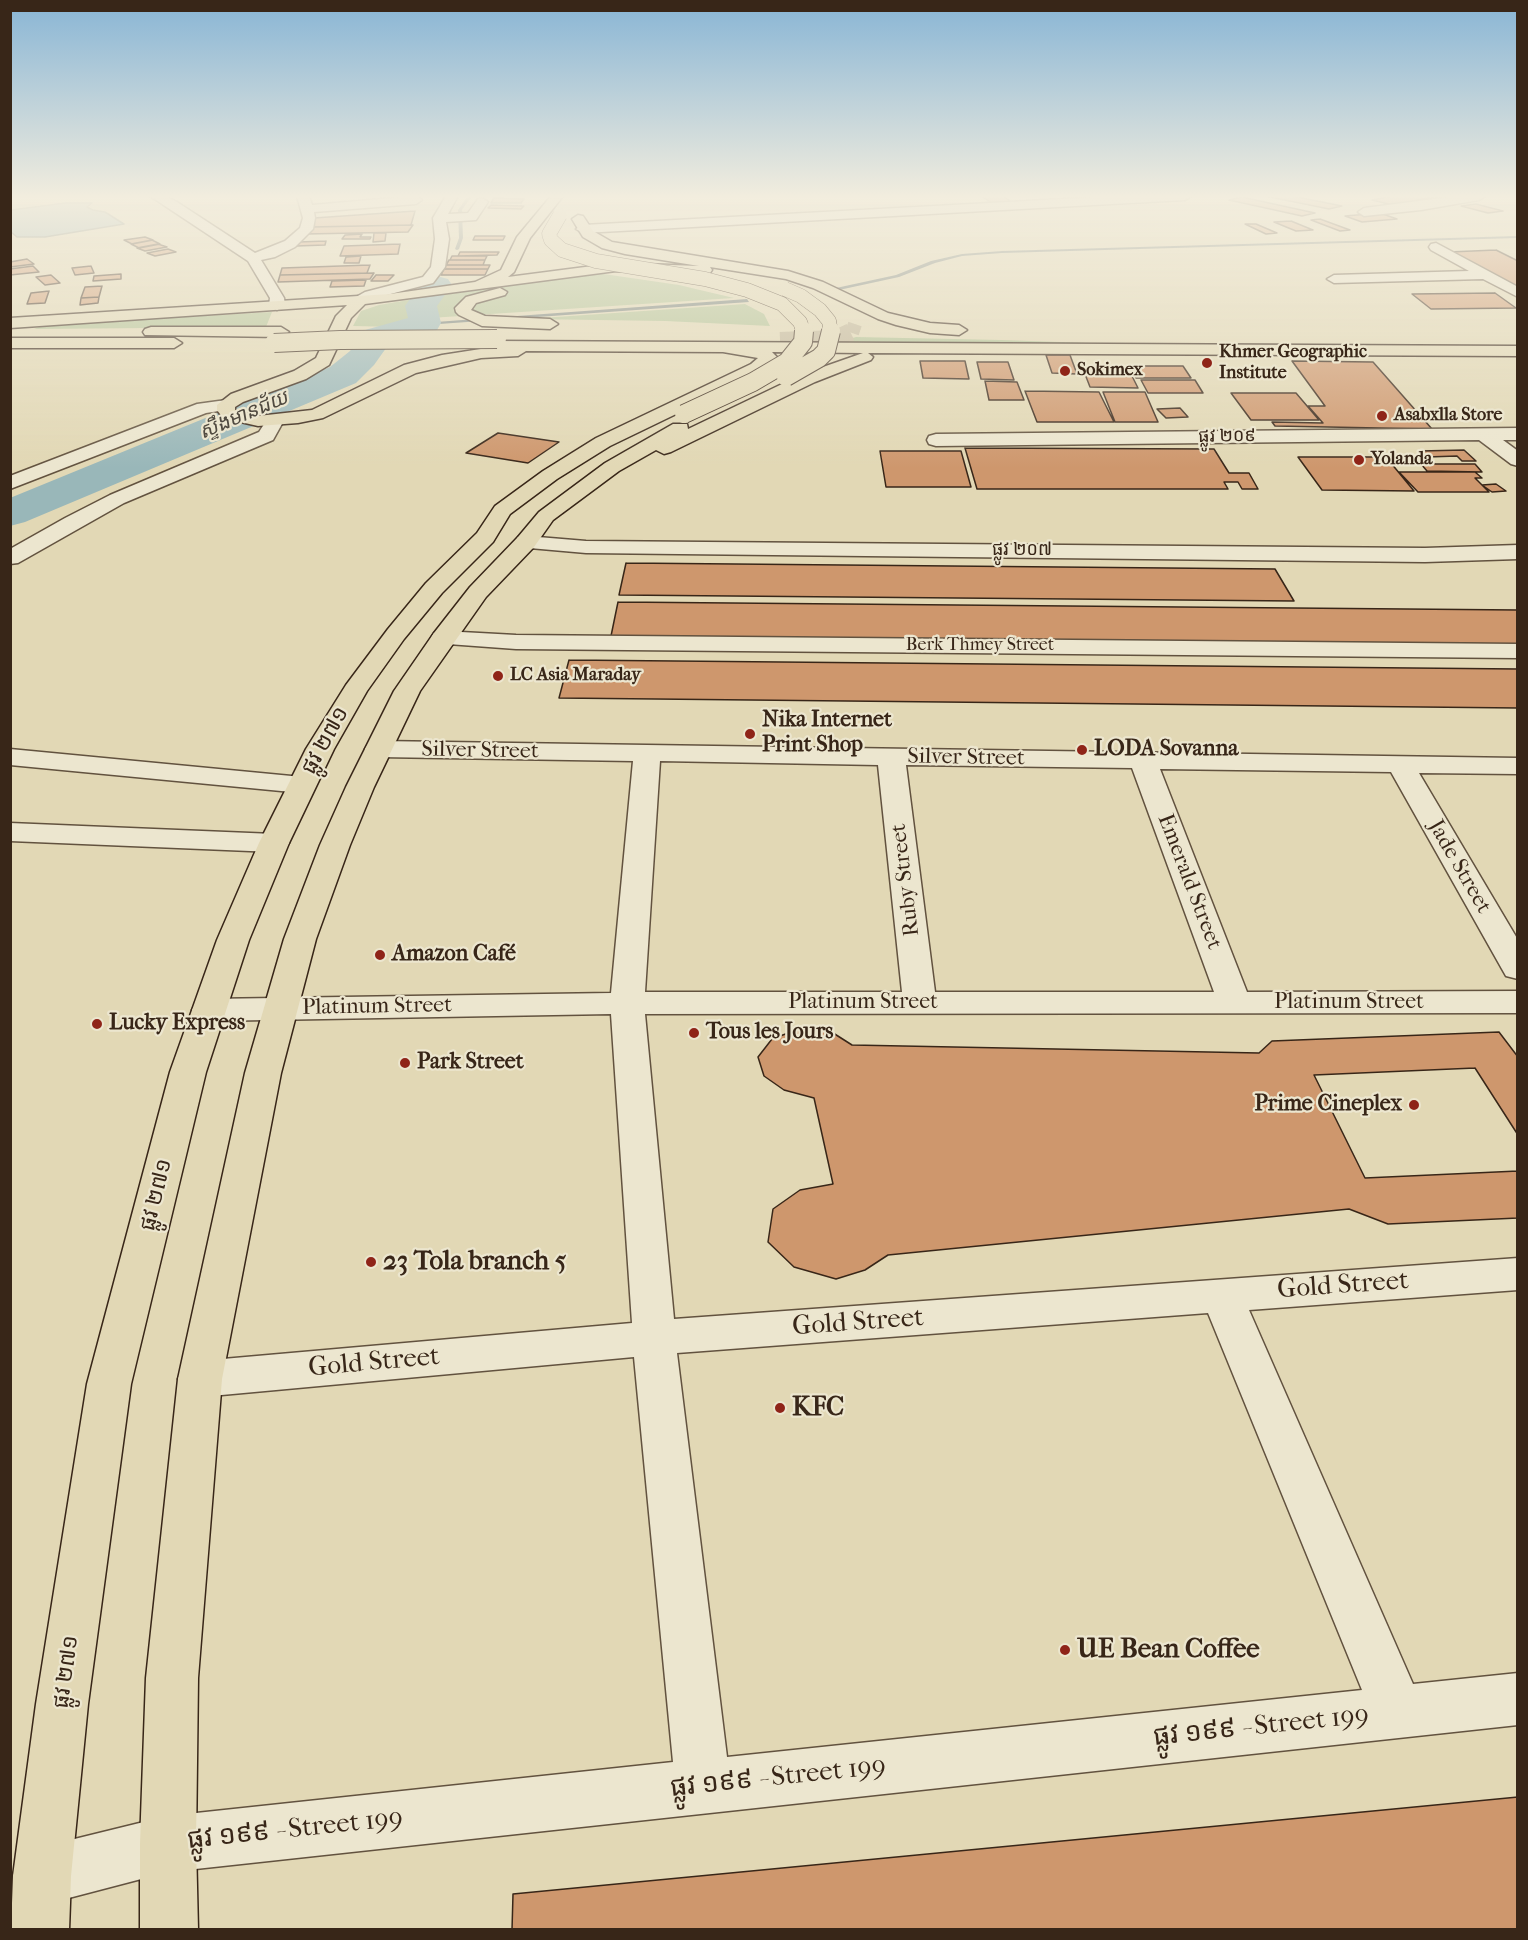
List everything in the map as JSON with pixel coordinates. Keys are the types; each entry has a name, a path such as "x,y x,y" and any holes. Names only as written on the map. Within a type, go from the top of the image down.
{"main road":[{"path":"10,323 390,298 472,287"},
{"path":"536,287 480,296 471,300 463,308 464,312 476,319 518,324 566,324"},
{"path":"169,1929 168,1844 172,1678 200,1379 263,1073 300,939 335,845 408,691 443,638 478,592 526,542 546,516 590,482 692,416 773,372 794,356 803,342 804,332 800,322 782,304 740,287"},
{"path":"485,537 523,513 592,463 628,442 810,365 826,351 831,333 824,315 801,296 776,287"},
{"path":"801,287 832,301 854,319"},
{"path":"819,287 883,316 915,326 978,330"},
{"path":"361,300 344,316 322,361 300,375 237,398 226,405 226,410 236,417 273,422 317,414 410,369 442,360 495,351 723,339 949,348 1518,351"},
{"path":"10,332 277,337 336,346 497,339 745,333 1518,340"},
{"path":"723,339 745,333"},
{"path":"1053,333 1107,338"},
{"path":"10,343 277,337"},
{"path":"497,339 780,341"},
{"path":"497,339 604,346"},
{"path":"485,537 502,510 572,461 624,431 757,368 769,357 723,339"},
{"path":"526,542 564,519 653,455 817,374 871,356 949,348"},
{"name":"ផ្លូវ ២៧១","path":"41,1903 62,1704 109,1384 188,1072 233,940 274,843 320,749 355,690 396,634 434,588 485,537"}],"street":[{"path":"270,287 277,298 277,305"},
{"path":"361,300 370,295 407,287"},
{"path":"10,483 203,408 226,405"},
{"path":"10,558 117,499 266,435 273,422"},
{"path":"1483,434 1518,460"},
{"name":"ផ្លូវ ២០៩","path":"936,440 1518,434"},
{"name":"ផ្លូវ ២០៧","path":"526,542 586,548 1425,555 1518,552"},
{"name":"Berk Thmey Street","path":"443,638 528,642 1518,651"},
{"name":"Silver Street","path":"379,749 1518,766"},
{"path":"647,753 627,1003 654,1338 703,1786"},
{"path":"10,757 302,785"},
{"name":"Ruby Street","path":"891,757 921,1003"},
{"name":"Emerald Street","path":"1143,761 1235,1003"},
{"name":"Jade Street","path":"1400,764 1518,969"},
{"path":"10,832 274,843"},
{"name":"Platinum Street","path":"209,1010 627,1003 1518,1002"},
{"name":"Gold Street","path":"200,1379 654,1338 1518,1274"},
{"path":"1221,1295 1398,1712"},
{"name":"ផ្លូវ ១៩៩ - Street 199","path":"41,1903 168,1844 1518,1699"}],"green space":[{"path":"502,287 685,287 734,298 430,318 430,304 435,296"},
{"path":"414,299 407,306 411,322 396,327 353,326 361,311 379,305"},
{"path":"745,304 764,314 770,326 665,321 527,319"},
{"path":"272,312 266,327 34,329 45,325"},
{"path":"856,337 1089,343 1003,346 835,343"}],"building":[{"path":"85,287 102,287 99,297 81,298"},
{"path":"49,291 45,303 27,304 31,293"},
{"path":"1495,293 1516,308 1431,309 1412,294"},
{"path":"99,297 98,303 80,305 81,298"},
{"path":"1046,355 1070,355 1077,374 1052,373"},
{"path":"920,361 965,361 969,379 923,378"},
{"path":"1292,361 1373,362 1432,429 1275,426 1272,422 1323,423 1308,406 1325,406"},
{"path":"977,362 1008,362 1014,380 981,379"},
{"path":"1130,366 1183,366 1191,378 1136,378"},
{"path":"1083,369 1129,370 1138,388 1090,387"},
{"path":"1141,380 1195,380 1203,393 1148,393"},
{"path":"985,381 1017,382 1024,400 989,400"},
{"path":"1025,391 1099,392 1114,422 1037,422"},
{"path":"1103,392 1145,392 1158,422 1115,422"},
{"path":"1231,393 1296,393 1319,420 1251,420"},
{"path":"1180,408 1188,417 1166,418 1157,409"},
{"path":"498,433 559,442 528,463 466,453"},
{"path":"965,448 1214,449 1229,473 1249,473 1258,489 1242,489 1238,482 1224,482 1228,489 977,489"},
{"path":"1464,450 1476,461 1462,461 1457,456 1427,457 1420,451"},
{"path":"880,451 961,451 971,487 886,487"},
{"path":"1298,457 1386,457 1414,491 1322,490"},
{"path":"1415,457 1429,458 1435,464 1475,464 1482,472 1427,471"},
{"path":"1399,472 1475,472 1482,478 1475,478 1489,492 1418,492"},
{"path":"1496,484 1506,491 1492,492 1482,485"},
{"path":"626,563 1275,569 1294,601 619,595"},
{"path":"618,602 1518,610 1518,644 611,636"},
{"path":"569,660 1518,669 1518,708 559,698"},
{"path":"799,1029 830,1031 852,1045 1259,1053 1272,1041 1499,1032 1518,1057 1518,1218 1388,1224 1349,1209 888,1255 865,1270 836,1279 794,1267 768,1242 773,1209 800,1190 833,1184 814,1098 784,1090 764,1076 758,1057 772,1039"},
{"name":"Prime Cineplex","path":"1475,1068 1518,1135 1518,1171 1365,1178 1314,1075"},
{"path":"1518,1797 1518,1930 512,1930 513,1894"}],"waterway":[{"name":"ស្ទឹងមានជ័យ","path":"10,513 343,375 362,358 377,337 425,323 421,306 436,287"},
{"path":"839,288 846,287"},
{"path":"425,323 747,301"}],"tunnel":[{"path":"853,331 855,324"},
{"path":"780,341 836,339 853,331"}],"place":[{"name":"Khmer Geographic Institute","path":"1207,363"},
{"name":"Sokimex","path":"1065,371"},
{"name":"Asabxlla Store","path":"1382,416"},
{"name":"Yolanda","path":"1359,460"},
{"name":"LC Asia Maraday","path":"498,676"},
{"name":"Nika Internet Print Shop","path":"750,734"},
{"name":"LODA Sovanna","path":"1082,750"},
{"name":"Amazon Café","path":"380,955"},
{"name":"Lucky Express","path":"97,1024"},
{"name":"Tous les Jours","path":"694,1033"},
{"name":"Park Street","path":"405,1063"},
{"name":"Prime Cineplex","path":"1414,1105"},
{"name":"23 Tola branch 5","path":"371,1262"},
{"name":"KFC","path":"780,1408"},
{"name":"UE Bean Coffee","path":"1065,1650"}]}
